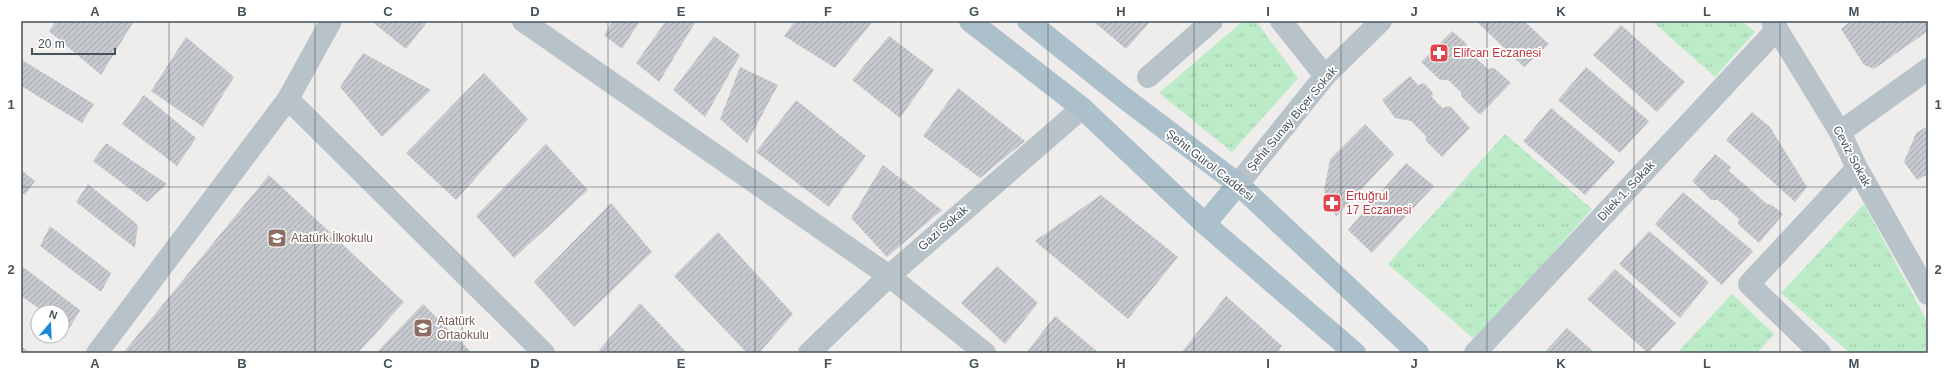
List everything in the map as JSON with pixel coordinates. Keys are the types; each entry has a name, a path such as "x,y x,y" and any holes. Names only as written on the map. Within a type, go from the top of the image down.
{"main road":[{"path":"970,21 1082,108 1205,224 1356,353"},
{"name":"Şehit Gürol Caddesi","path":"1028,21 1123,98 1238,184 1418,353"},
{"path":"1205,224 1238,184"}],"street":[{"path":"97,353 288,99 331,21"},
{"path":"523,21 889,276 985,353"},
{"path":"1148,77 1212,21"},
{"path":"1281,21 1325,76"},
{"name":"Şehit Sunay Biçer Sokak","path":"1238,184 1325,76 1381,21"},
{"name":"Ceviz Sokak","path":"1775,25 1840,132 1857,168 1928,294"},
{"name":"Dilek 1. Sokak","path":"1475,353 1775,25"},
{"path":"1840,132 1928,69"},
{"path":"288,99 544,353"},
{"name":"Gazi Sokak","path":"809,353 889,276 1082,108"},
{"path":"1820,353 1749,284 1857,168"}],"green space":[{"path":"1243,21 1256,21 1298,78 1232,152 1159,93"},
{"path":"1652,21 1742,21 1755,32 1715,77"},
{"path":"1505,134 1592,209 1475,340 1388,264"},
{"path":"1864,204 1928,323 1928,353 1850,353 1781,293"},
{"path":"1732,294 1774,334 1757,353 1677,353"}],"building":[{"path":"56,21 134,21 101,75 49,31"},
{"path":"371,21 428,21 406,49"},
{"path":"613,21 640,21 622,49 604,35"},
{"path":"666,21 696,21 659,82 636,63"},
{"path":"795,21 873,21 835,68 784,36"},
{"path":"1093,21 1151,21 1126,49"},
{"path":"1476,21 1524,21 1549,44 1524,67"},
{"path":"1851,21 1925,21 1928,25 1928,31 1874,69 1864,65 1841,29"},
{"path":"1621,25 1685,82 1657,112 1593,55"},
{"path":"1452,31 1467,44 1465,48 1488,69 1494,68 1511,83 1480,115 1461,96 1461,92 1448,80 1440,80 1421,62"},
{"path":"714,36 740,55 705,117 673,90"},
{"path":"889,36 934,70 900,118 852,80"},
{"path":"186,37 234,77 203,127 151,91"},
{"path":"363,53 431,90 382,137 340,87"},
{"path":"22,60 94,104 82,123 21,86"},
{"path":"740,67 778,85 747,143 720,119"},
{"path":"1586,67 1649,121 1620,153 1558,100"},
{"path":"484,73 528,119 456,200 406,153"},
{"path":"1410,76 1418,85 1424,83 1433,93 1432,97 1442,108 1450,106 1470,128 1442,157 1426,141 1426,136 1411,121 1395,118 1382,100"},
{"path":"958,88 1025,141 980,178 923,136"},
{"path":"144,95 196,138 177,166 122,124"},
{"path":"796,100 866,156 829,207 756,152"},
{"path":"1551,108 1615,162 1585,195 1523,141"},
{"path":"1752,112 1770,127 1807,187 1795,202 1726,140"},
{"path":"1365,124 1394,154 1336,217 1324,190 1330,159"},
{"path":"1928,126 1928,174 1917,180 1904,162 1916,133"},
{"path":"106,143 167,184 147,202 93,161"},
{"path":"546,144 588,190 514,258 476,216"},
{"path":"1715,154 1731,167 1729,171 1767,204 1772,205 1783,214 1759,243 1738,224 1739,219 1718,200 1711,200 1692,181"},
{"path":"1406,163 1434,186 1372,253 1348,230"},
{"path":"883,165 942,210 887,257 851,218"},
{"path":"21,170 35,181 25,195 21,192"},
{"name":"Atatürk İlkokulu","path":"269,175 404,302 358,353 123,353"},
{"path":"88,184 138,225 135,248 76,202"},
{"path":"1683,192 1753,251 1722,285 1655,224"},
{"path":"1101,195 1178,257 1128,319 1035,241"},
{"path":"611,203 652,252 574,327 534,282"},
{"path":"50,226 111,273 101,292 40,246"},
{"path":"1649,231 1709,282 1680,318 1619,264"},
{"path":"718,232 793,314 759,353 747,353 674,276"},
{"path":"997,266 1038,303 1005,344 961,303"},
{"path":"23,267 80,310 70,327 70,304 32,304 21,296 21,272"},
{"path":"1615,269 1676,323 1648,353 1587,299"},
{"path":"1226,296 1282,346 1277,353 1181,353"},
{"path":"640,303 687,353 602,353 599,350"},
{"name":"Atatürk Ortaokulu","path":"423,304 472,353 376,353"},
{"path":"1055,316 1099,353 1026,353"},
{"path":"1567,328 1595,353 1544,353"},
{"path":"21,346 30,353 21,353"}],"place":[{"name":"Elifcan Eczanesi","path":"1439,53"},
{"name":"Ertuğrul 17 Eczanesi","path":"1332,203"},
{"name":"Atatürk İlkokulu","path":"277,238"},
{"name":"Atatürk Ortaokulu","path":"423,328"}]}
